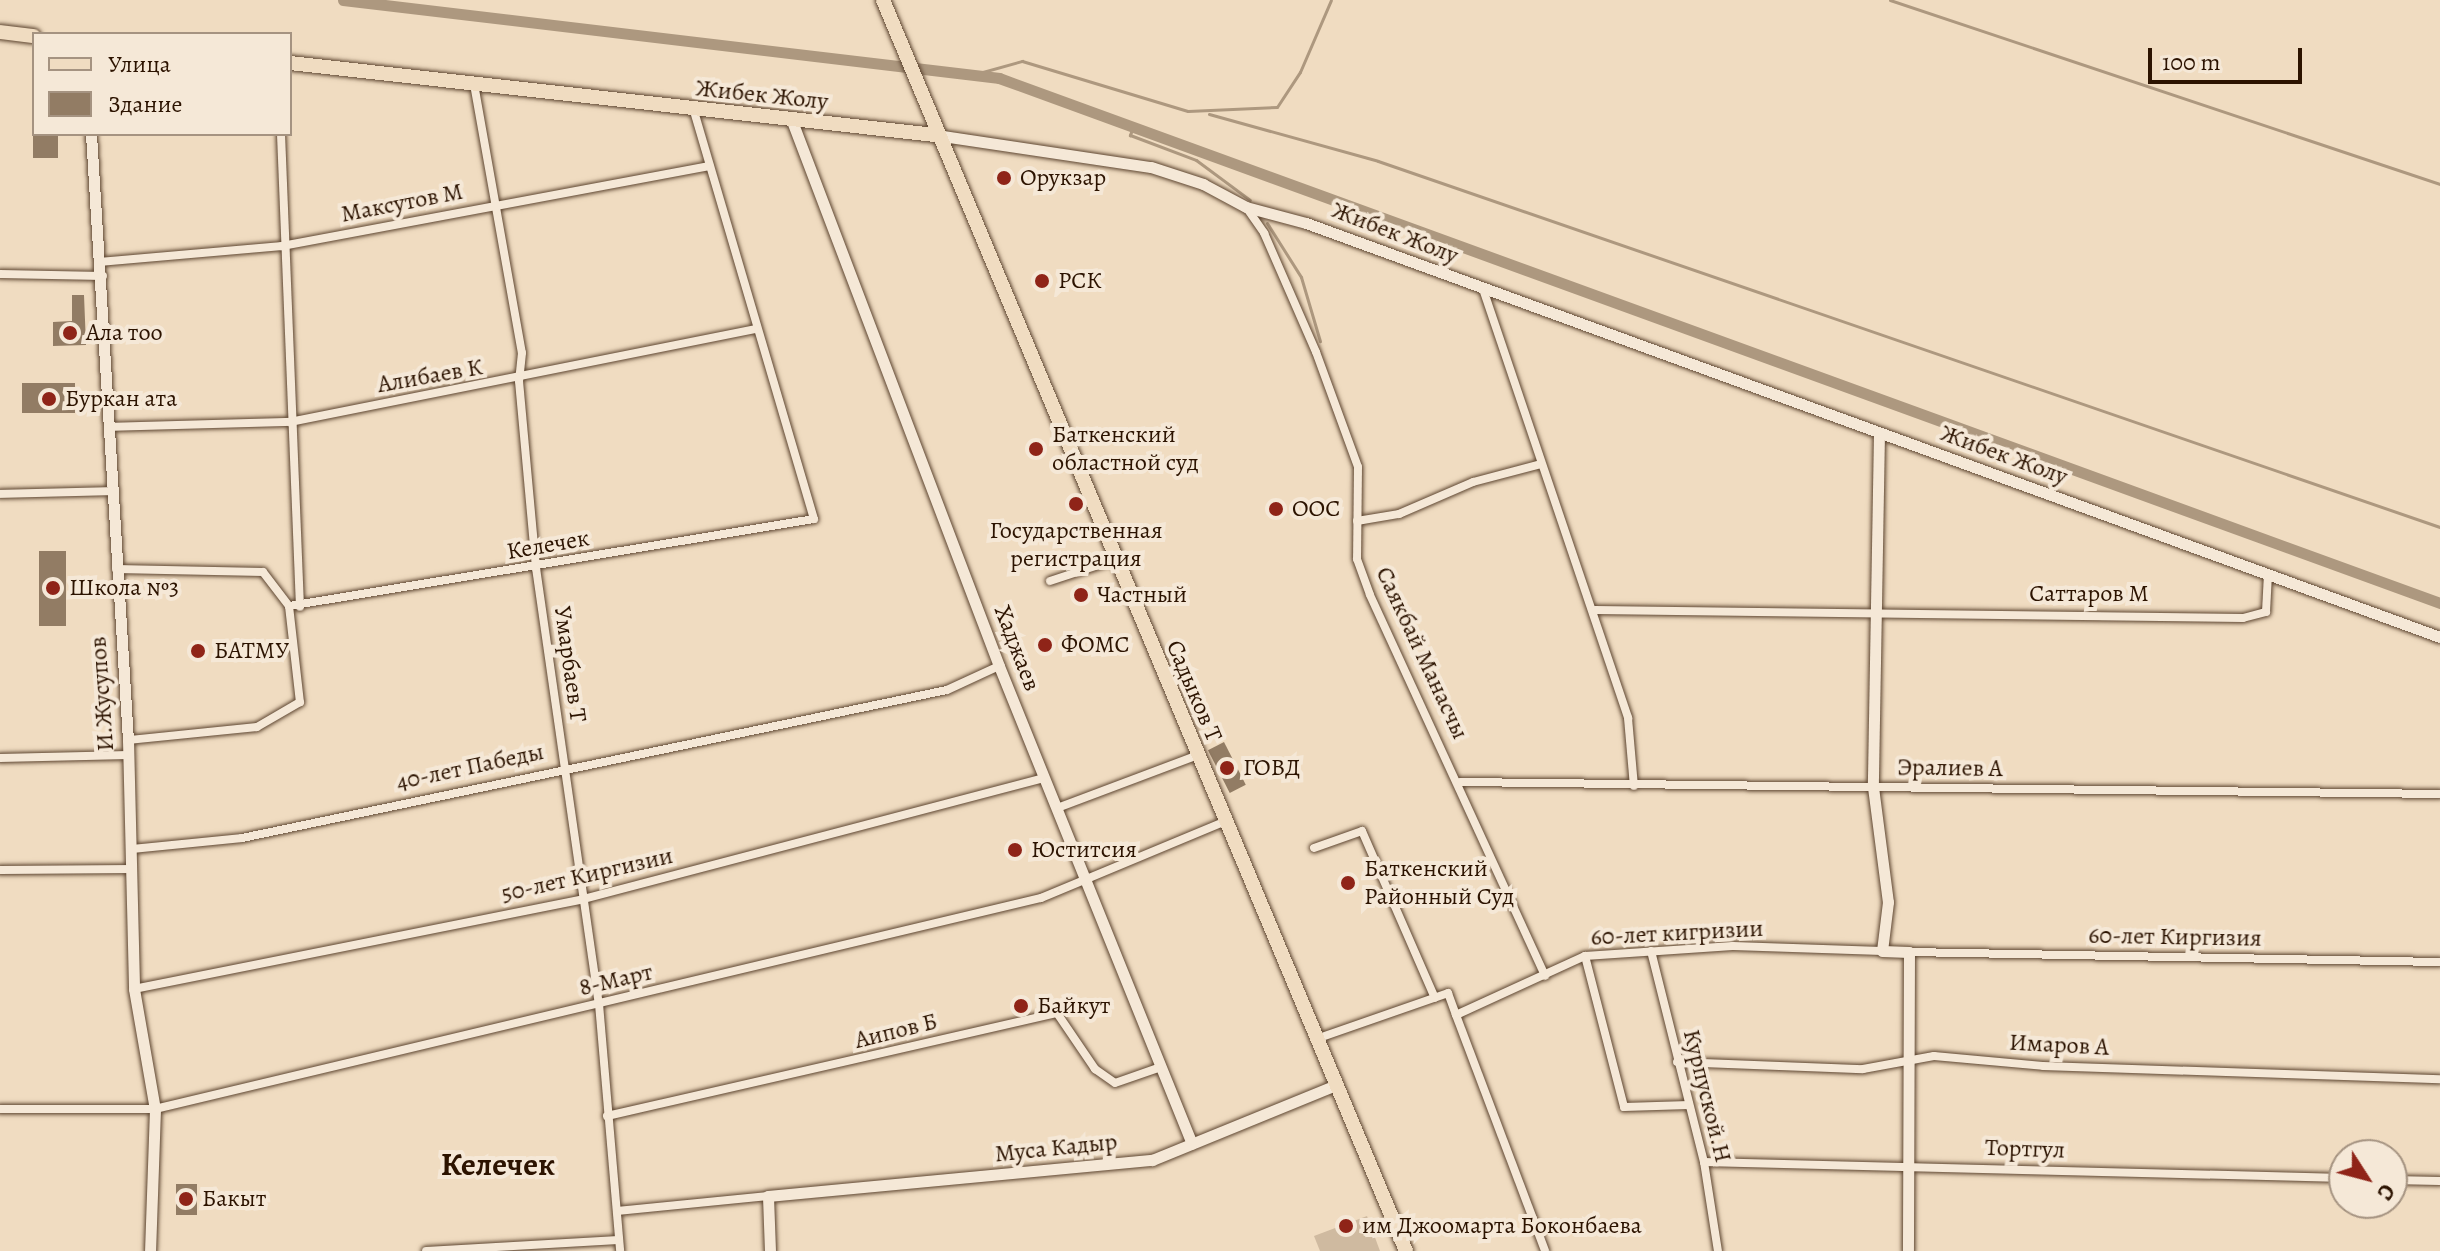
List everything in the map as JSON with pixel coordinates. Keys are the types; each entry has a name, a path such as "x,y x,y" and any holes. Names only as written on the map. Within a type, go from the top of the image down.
{"main road":[{"name":"Садыков Т","path":"883,0 938,142 1406,1251"},
{"path":"0,32 32,36"},
{"name":"Жибек Жолу","path":"292,63 792,121 938,142"}],"street":[{"name":"Умарбаев Т","path":"474,84 492,206 522,353 519,381 536,568 599,1004 620,1251"},
{"path":"694,110 755,329"},
{"name":"Хаджаев","path":"792,121 999,666 1192,1144"},
{"name":"И.Жусупов","path":"91,136 99,262 104,276 116,569 128,740 134,989 155,1109 150,1251"},
{"path":"281,136 282,246 300,607"},
{"name":"Жибек Жолу","path":"938,142 1151,167 1246,207 1306,223 2440,637"},
{"name":"Максутов М","path":"99,262 282,246 710,166"},
{"name":"Саякбай Манасчы","path":"1246,207 1264,233 1316,352 1358,467 1357,559 1370,595 1460,782 1545,976"},
{"path":"0,274 104,276"},
{"path":"1483,289 1541,464 1595,610 1628,718 1634,786"},
{"name":"Алибаев К","path":"109,427 290,422 519,381 755,329"},
{"name":"Келечек","path":"289,606 300,607 536,568 814,519 755,329"},
{"path":"1879,433 1873,787 1888,902 1882,951 1909,952 1904,1165 1908,1251"},
{"path":"1357,521 1399,514 1473,482 1541,464"},
{"path":"0,494 112,491"},
{"path":"1050,581 1114,560"},
{"path":"116,569 263,572 289,606 300,702 257,727 128,740"},
{"name":"Саттаров М","path":"1595,610 2243,618 2266,612 2268,575"},
{"name":"40-лет Пабеды","path":"132,849 242,838 564,767 947,690 999,666"},
{"path":"0,758 128,755"},
{"path":"1057,808 1198,755"},
{"name":"50-лет Киргизии","path":"134,989 583,899 1044,778"},
{"name":"Эралиев А","path":"1460,782 2440,794"},
{"name":"8-Март","path":"0,1109 155,1109 1041,898 1226,821"},
{"path":"1314,848 1362,831 1435,998"},
{"path":"0,870 133,869"},
{"name":"60-лет кигризии","path":"1456,1015 1585,956 1733,946 1882,951"},
{"name":"Курпуской.Н","path":"1651,951 1704,1162 1718,1251"},
{"name":"60-лет Киргизия","path":"1909,952 2440,962"},
{"path":"1585,956 1624,1107 1689,1105"},
{"path":"1316,1039 1448,993 1545,1251"},
{"name":"Аипов Б","path":"607,1116 1057,1013 1095,1069 1115,1083 1161,1067"},
{"name":"Имаров А","path":"1677,1062 1863,1069 1934,1056 2043,1066 2440,1079"},
{"name":"Муса Кадыр","path":"768,1196 1152,1160 1336,1085"},
{"name":"Тортгул","path":"1704,1162 2328,1178"},
{"path":"2408,1180 2440,1181"},
{"path":"617,1211 768,1196 770,1251"},
{"path":"426,1251 619,1240"}],"shaded area":[{"path":"1367,1216 1380,1251 1320,1251 1314,1236"}],"building":[{"path":"33,136 58,136 58,158 33,158"},
{"name":"Ала тоо","path":"72,295 84,295 86,345 53,346 53,322 72,321"},
{"name":"Буркан ата","path":"22,383 75,383 75,413 22,413"},
{"name":"Школа №3","path":"39,551 66,551 66,626 39,626"},
{"name":"ГОВД","path":"1224,742 1246,785 1230,793 1208,750"},
{"name":"Бакыт","path":"176,1184 197,1184 197,1215 176,1215"}],"waterway":[{"path":"343,0 999,78 2440,603"},
{"path":"979,73 1022,61 1188,111 1277,107 1300,72 1331,0"},
{"path":"1890,0 2440,184"},
{"path":"1209,114 1378,161 2440,527"},
{"path":"1133,127 1130,135 1196,160 1250,200"},
{"path":"1267,223 1301,277 1320,341"}],"place":[{"name":"Орукзар","path":"1004,178"},
{"name":"РСК","path":"1042,281"},
{"name":"Ала тоо","path":"70,333"},
{"name":"Буркан ата","path":"49,399"},
{"name":"Баткенский областной суд","path":"1036,449"},
{"name":"Государственная регистрация","path":"1076,504"},
{"name":"ООС","path":"1276,509"},
{"name":"Школа №3","path":"53,588"},
{"name":"Частный","path":"1081,595"},
{"name":"ФОМС","path":"1045,645"},
{"name":"БАТМУ","path":"198,651"},
{"name":"ГОВД","path":"1227,768"},
{"name":"Юститсия","path":"1015,850"},
{"name":"Баткенский Районный Суд","path":"1348,883"},
{"name":"Байкут","path":"1021,1006"},
{"name":"Бакыт","path":"186,1199"},
{"name":"им Джоомарта Боконбаева","path":"1346,1226"}],"district":[{"name":"Келечек","path":"498,1164"}]}
